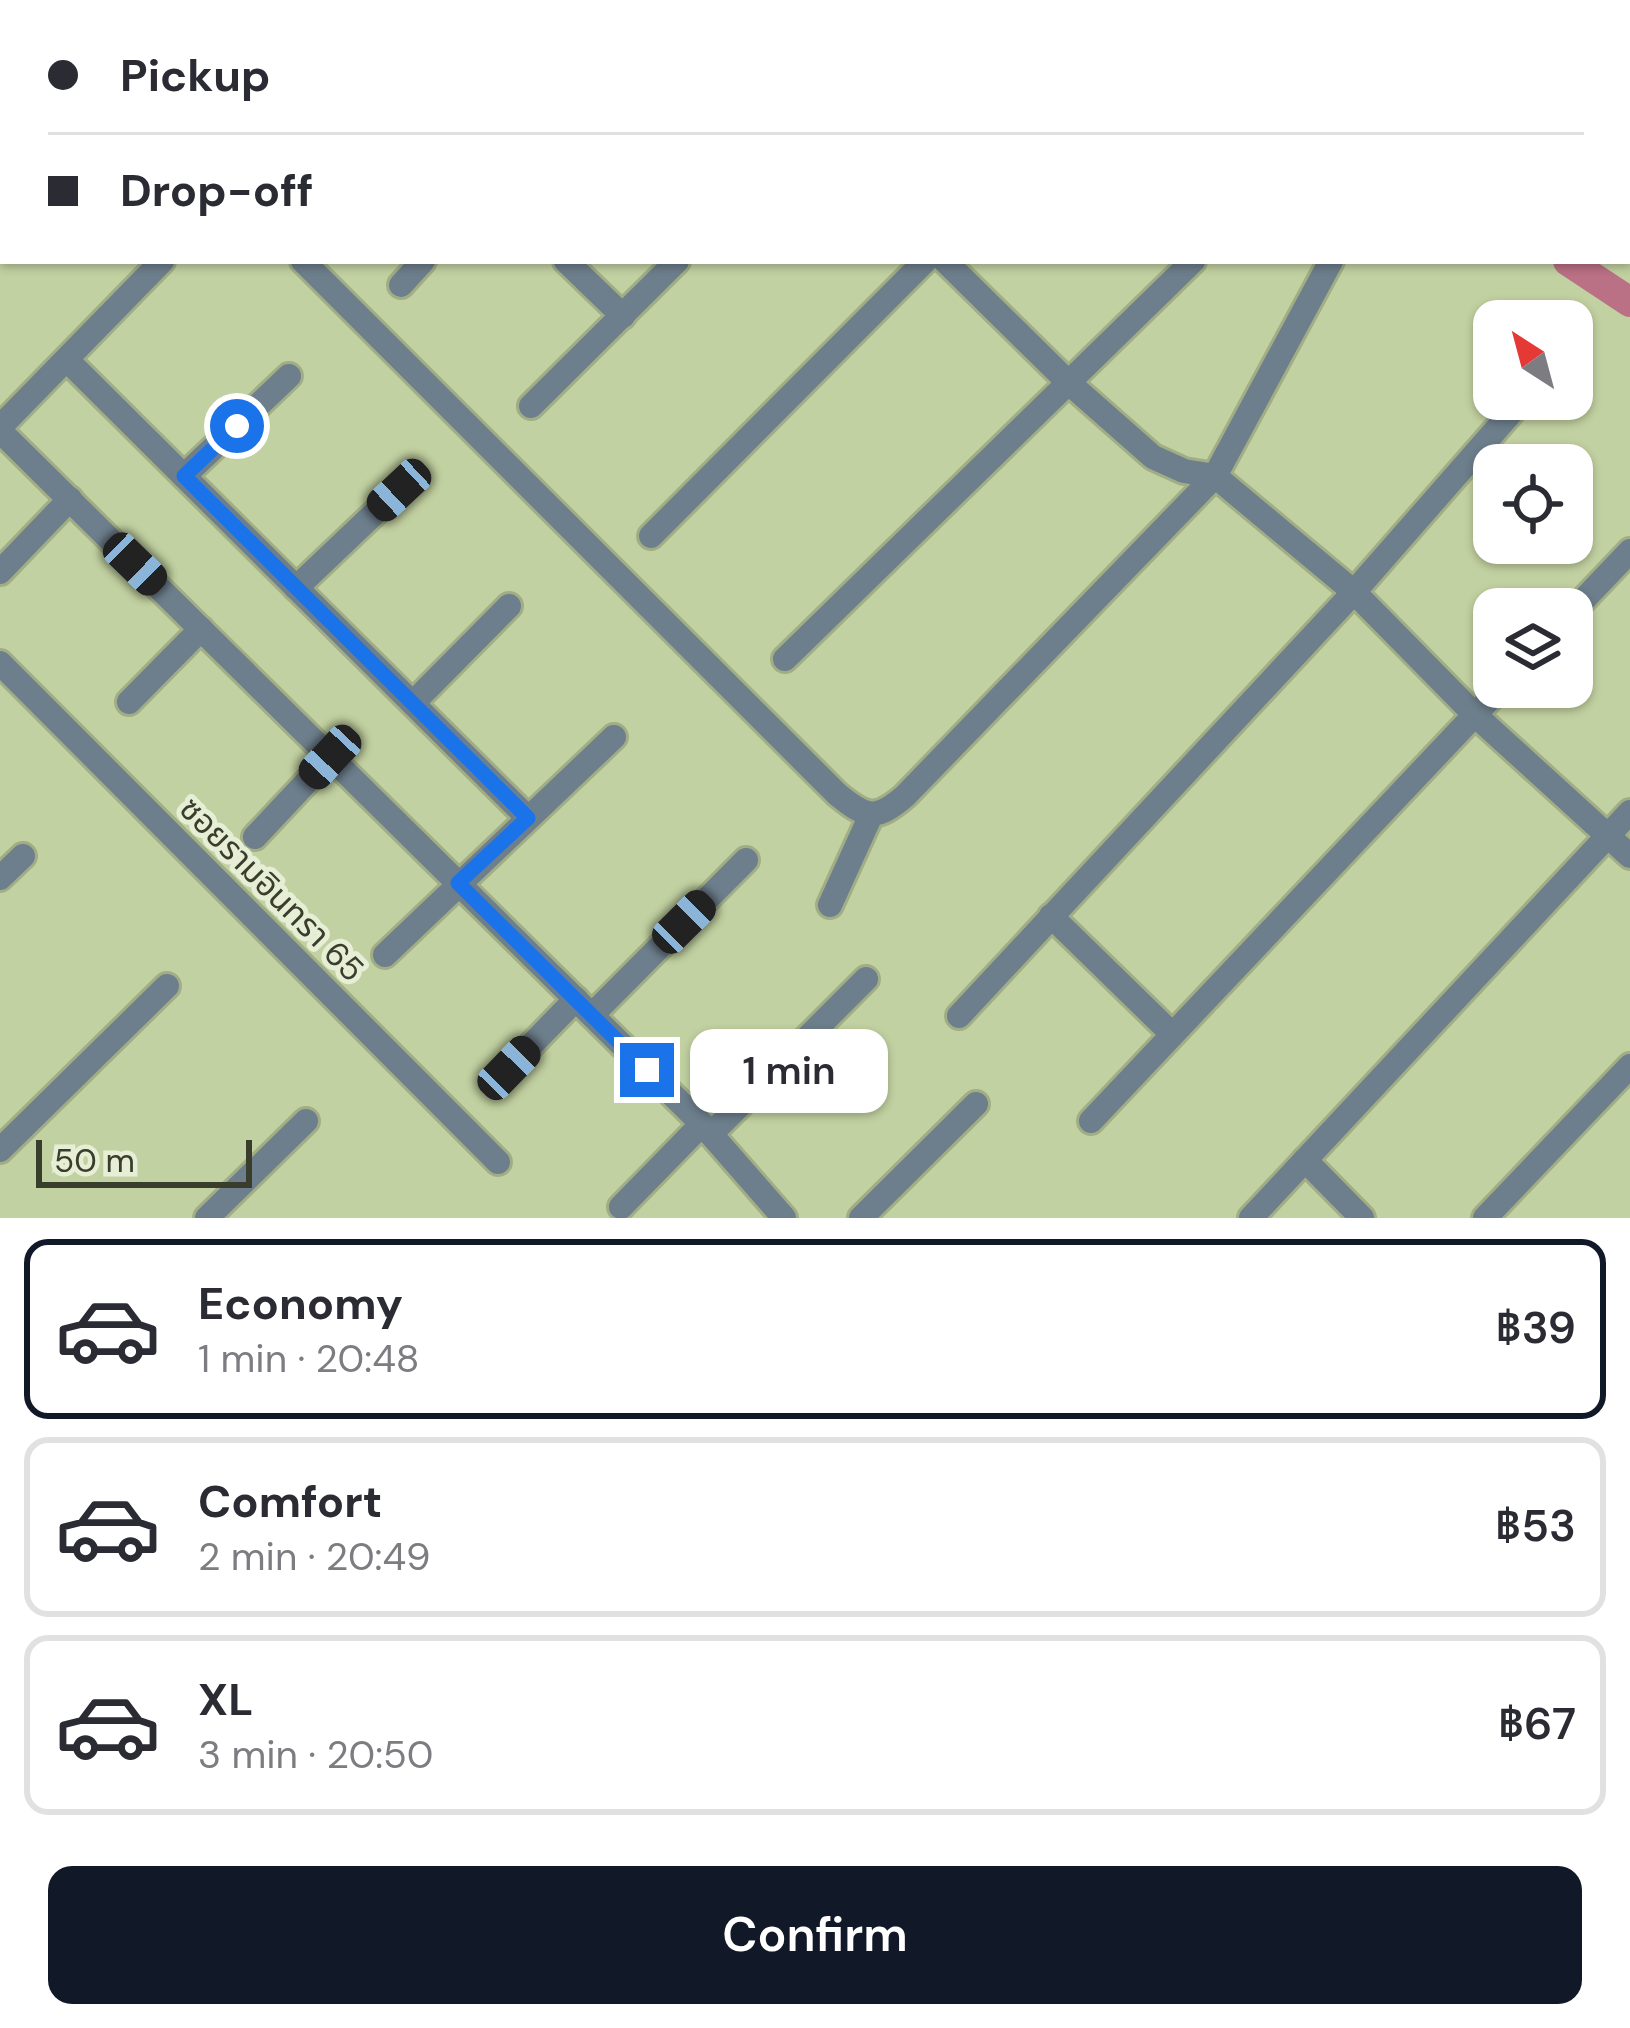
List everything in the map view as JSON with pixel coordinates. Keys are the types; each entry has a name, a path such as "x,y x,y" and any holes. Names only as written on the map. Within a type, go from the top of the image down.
{"street":[{"path":"159,264 0,429 707,1129 784,1218"},
{"path":"306,264 837,794 871,815 888,811 905,796 1215,476 1329,264"},
{"path":"401,285 420,264"},
{"path":"569,264 623,316"},
{"path":"531,406 674,264"},
{"path":"651,536 922,264"},
{"path":"947,264 1153,457 1184,472 1215,476 1354,592 1475,715 1630,856"},
{"path":"785,659 1190,264"},
{"path":"67,360 528,818"},
{"path":"184,476 289,376"},
{"path":"959,1016 1354,592 1505,420"},
{"path":"296,588 399,490"},
{"path":"0,572 70,500"},
{"path":"1593,590 1630,551"},
{"path":"413,703 509,606"},
{"path":"129,702 201,629"},
{"name":"ซอยรามอินทรา 65","path":"0,662 498,1162"},
{"path":"1091,1121 1482,708"},
{"path":"386,955 614,737"},
{"path":"255,837 330,757"},
{"path":"1251,1218 1630,812"},
{"path":"830,905 871,815"},
{"path":"0,878 23,856"},
{"path":"509,1068 584,1007 746,860"},
{"path":"1051,916 1172,1034"},
{"path":"621,1207 866,979"},
{"path":"0,1150 166,986"},
{"path":"1485,1218 1630,1066"},
{"path":"861,1218 976,1104"},
{"path":"207,1218 306,1121"},
{"path":"1305,1160 1362,1218"}],"waterway":[{"path":"1573,264 1630,302"}],"route":[{"path":"237,426 184,476 528,818 458,883 647,1070"}]}
